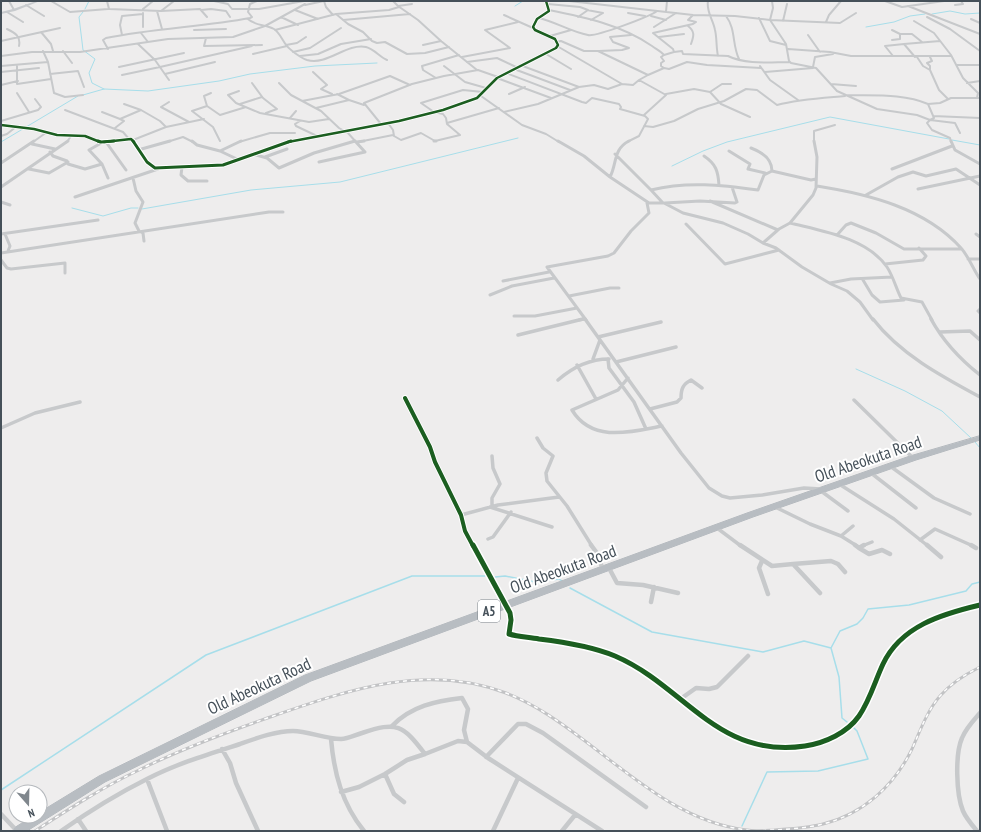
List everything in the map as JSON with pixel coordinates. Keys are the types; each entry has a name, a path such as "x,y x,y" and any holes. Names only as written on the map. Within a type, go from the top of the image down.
{"highway":[{"name":"Old Abeokuta Road","path":"17,831 102,779 308,678 839,484 913,458 980,438"}],"street":[{"path":"9,1 14,10"},
{"path":"1,13 39,1"},
{"path":"51,1 70,12 108,9 157,11 220,10 226,11 230,17"},
{"path":"107,1 108,9"},
{"path":"143,27 143,10 153,1"},
{"path":"161,11 174,1"},
{"path":"214,1 228,4 233,10 248,10 304,1"},
{"path":"248,10 251,3 257,1"},
{"path":"296,1 305,5"},
{"path":"1,56 43,51 108,49 168,39 233,36 265,26 305,5 325,1 326,7 334,14 363,32 377,43 385,42 407,54 425,53 449,47"},
{"path":"393,1 478,70 551,98"},
{"path":"450,1 461,1"},
{"path":"569,1 693,15 840,23 856,13"},
{"path":"666,12 667,1"},
{"path":"708,1 709,16 715,30 715,42 718,56"},
{"path":"768,1 772,1 773,8 770,20 788,49 790,62"},
{"path":"826,22 829,14 841,1"},
{"path":"885,1 899,7 944,1"},
{"path":"927,1 931,3"},
{"path":"955,5 963,4 961,1"},
{"path":"549,10 547,2 580,7 603,13 592,20"},
{"path":"275,30 334,14 389,10 398,6 412,4"},
{"path":"783,20 787,4"},
{"path":"26,5 44,16"},
{"path":"908,6 980,34"},
{"path":"201,10 207,17"},
{"path":"108,49 104,39 162,29 224,23 248,19 252,17 248,10"},
{"path":"295,10 318,19"},
{"path":"549,10 592,20 634,35 664,55"},
{"path":"533,28 539,18 549,10"},
{"path":"578,16 587,10"},
{"path":"157,11 162,29"},
{"path":"539,18 554,21 572,30 590,36 643,17 651,16 657,11"},
{"path":"7,12 23,22"},
{"path":"654,27 672,17 676,12"},
{"path":"628,13 651,16 666,20"},
{"path":"122,35 120,25 122,16 143,14"},
{"path":"344,20 410,14"},
{"path":"504,15 550,36 556,42 557,46 622,84"},
{"path":"674,52 653,33 688,26 696,22 688,20 693,15"},
{"path":"726,16 731,25 734,36 734,45 739,59"},
{"path":"927,17 950,29 980,51"},
{"path":"281,18 298,25"},
{"path":"759,18 770,42 773,44 786,45"},
{"path":"248,19 251,22 275,30 293,52 304,60 329,58 347,50 363,47 372,48 383,59 387,60"},
{"path":"971,19 980,23"},
{"path":"644,126 653,128 672,122 695,110 720,103 738,92 749,89 759,92 775,104 844,95 917,98 928,104 940,103 948,98 979,98 977,92 967,83 952,56 934,33 914,21"},
{"path":"462,57 510,48 485,30 518,22"},
{"path":"194,30 227,30 224,23"},
{"path":"206,29 209,24"},
{"path":"191,26 194,30 193,38"},
{"path":"688,26 692,29 694,35 691,44"},
{"path":"1,41 60,28"},
{"path":"293,52 308,49 341,28"},
{"path":"7,29 14,32 20,41 19,46"},
{"path":"550,36 572,30"},
{"path":"892,30 900,34 912,34 922,42"},
{"path":"41,32 51,44 53,51"},
{"path":"142,33 148,42"},
{"path":"230,33 233,36"},
{"path":"659,37 684,34"},
{"path":"892,40 900,39 900,34"},
{"path":"556,42 561,41 584,51 622,50 629,47 613,42 610,37 634,35"},
{"path":"808,35 820,52"},
{"path":"253,54 297,43 306,37"},
{"path":"206,38 204,46 246,44 252,46"},
{"path":"300,56 318,54 341,44 371,39"},
{"path":"423,45 441,41"},
{"path":"893,56 885,46 940,41"},
{"path":"138,44 149,56 154,59 169,80"},
{"path":"904,44 924,66 930,70"},
{"path":"122,75 262,45"},
{"path":"75,198 159,169 230,164 252,154 292,140 388,123 434,112 481,96 486,88 497,78 520,65 546,54 557,46"},
{"path":"788,49 853,56 952,56"},
{"path":"598,50 648,75"},
{"path":"43,51 48,62 54,93 65,97 83,95"},
{"path":"63,51 72,63"},
{"path":"664,55 682,51 683,54 760,61 790,62 793,64 814,68 844,95 877,109 908,113 930,120 955,123"},
{"path":"119,67 184,53"},
{"path":"814,68 815,57 827,56 834,53"},
{"path":"436,78 424,70 422,66 459,54"},
{"path":"546,54 571,69"},
{"path":"664,55 661,57 664,61 661,63 661,66 664,68"},
{"path":"930,57 932,61 927,63 930,66 936,86 948,98"},
{"path":"467,62 497,58 515,68 570,90"},
{"path":"760,61 759,64 761,68 770,80 798,100"},
{"path":"1,66 48,62"},
{"path":"165,74 215,62"},
{"path":"504,112 538,104 570,90 589,84 595,84 608,89 622,84 633,84 664,68 668,69 686,62 707,65 761,68"},
{"path":"17,65 17,84 51,79"},
{"path":"520,65 579,87"},
{"path":"957,65 980,65"},
{"path":"444,66 465,82 486,88"},
{"path":"1,72 39,68"},
{"path":"765,72 814,68"},
{"path":"364,105 365,102 410,85 454,74 478,70"},
{"path":"50,74 69,71 78,72 84,87"},
{"path":"313,72 327,85 321,89 332,94"},
{"path":"506,73 584,103 594,98 619,104 621,106 620,109 645,116"},
{"path":"302,101 337,94 390,76 410,85"},
{"path":"639,80 666,94 683,89 702,89 710,92 720,103 750,117"},
{"path":"1,85 18,81"},
{"path":"967,83 980,81"},
{"path":"279,83 287,92 316,108 339,128 345,130 365,152 319,162"},
{"path":"252,84 262,97 277,109 265,114"},
{"path":"710,92 722,84 731,84"},
{"path":"831,84 856,86"},
{"path":"509,94 525,88"},
{"path":"252,154 264,157 279,168 314,153 356,142 393,135 402,140 423,133 435,141 460,135 448,123 443,114 434,112 421,103 463,90 483,92"},
{"path":"239,91 228,94 232,100 265,114 310,122 329,119"},
{"path":"211,92 204,96 208,106 220,115 246,107"},
{"path":"17,93 28,112"},
{"path":"337,94 364,105 378,118 381,124"},
{"path":"645,116 644,115 665,98 666,94"},
{"path":"481,96 522,125 546,134 568,146 596,164 610,177 646,202 653,204 710,201 735,203 732,187"},
{"path":"240,104 262,97"},
{"path":"1,121 40,108 35,99"},
{"path":"316,108 349,100"},
{"path":"169,102 160,106 189,122"},
{"path":"124,104 141,110 160,121 166,127"},
{"path":"928,104 928,107 934,116"},
{"path":"208,106 192,110 216,131 220,142"},
{"path":"448,123 499,108"},
{"path":"65,110 116,128 126,134 129,139"},
{"path":"120,119 141,110"},
{"path":"290,118 296,111"},
{"path":"102,112 124,121 116,128"},
{"path":"610,177 615,154 620,146 640,135 648,119 645,116"},
{"path":"934,116 934,118 927,123 930,128 950,139 952,146 963,156 980,164"},
{"path":"934,116 980,118"},
{"path":"956,118 955,123 960,133"},
{"path":"1,125 17,126 71,136 85,136 106,142 129,139 133,140 166,127 204,119"},
{"path":"300,121 295,124 296,126 317,136"},
{"path":"388,123 393,130 393,135"},
{"path":"763,243 778,230 790,223 813,195 817,186 817,156 814,145 814,131 835,125"},
{"path":"1,136 7,134 17,126"},
{"path":"1,163 32,144 47,132"},
{"path":"220,151 245,139 256,138 270,133 295,133"},
{"path":"1,187 68,141 71,136"},
{"path":"138,150 183,137 190,139 197,145 220,151 238,160"},
{"path":"133,140 138,150 151,167 159,169"},
{"path":"103,142 89,150 102,164 108,178"},
{"path":"106,142 126,170"},
{"path":"32,144 55,149"},
{"path":"100,145 109,145"},
{"path":"892,168 952,146"},
{"path":"751,148 767,156 772,165 772,171"},
{"path":"264,157 287,149"},
{"path":"728,151 750,164 748,169 765,173 772,171 814,181 816,179"},
{"path":"50,152 54,156 68,162 68,164 85,169 102,164"},
{"path":"615,154 663,203 683,212 703,216 726,224 748,234 779,250 802,267 850,293 860,302 885,334 896,344 935,372 980,397"},
{"path":"704,156 716,164 719,185"},
{"path":"29,169 48,173 68,162"},
{"path":"182,167 181,175 188,181 193,183 201,180 207,181"},
{"path":"866,195 898,177 913,172 926,176 956,169 971,177 980,185"},
{"path":"651,190 685,184 719,185 758,190 762,176 765,173"},
{"path":"918,189 980,176"},
{"path":"133,178 136,191 143,202 136,223 139,231 143,233 144,241"},
{"path":"817,186 866,195 888,201 932,224 962,249 973,270 980,279"},
{"path":"710,201 778,230"},
{"path":"1,202 10,205"},
{"path":"646,202 649,207 649,213 631,231 614,254 546,268 569,296 662,426 709,488 722,496 737,498 804,488 823,490 848,511"},
{"path":"1,253 269,212 283,212"},
{"path":"1,234 98,220"},
{"path":"790,223 837,235 866,249 885,264 892,277 896,290 901,298 906,300"},
{"path":"837,235 846,225 852,223 876,233 901,248 941,250 962,249"},
{"path":"686,224 723,264 730,264 779,250"},
{"path":"5,234 10,246 8,252"},
{"path":"976,234 980,237"},
{"path":"885,264 923,260 926,256 919,248"},
{"path":"968,259 980,260"},
{"path":"1,260 6,268 11,269 65,262 66,273"},
{"path":"503,281 549,272"},
{"path":"830,283 838,281 892,277"},
{"path":"490,295 518,284 554,278"},
{"path":"863,280 872,295 880,302 906,300 919,300 922,302 934,324 958,355 980,375"},
{"path":"569,296 610,288 619,288"},
{"path":"514,316 535,316 577,308"},
{"path":"980,309 978,311 980,313"},
{"path":"518,334 585,319"},
{"path":"599,338 661,322"},
{"path":"940,332 970,332 980,340"},
{"path":"593,359 599,338"},
{"path":"558,380 577,366 593,359 608,359 615,361 676,347"},
{"path":"608,359 609,368 634,402 646,429"},
{"path":"577,366 596,399"},
{"path":"628,378 622,387 572,410 575,415 591,429 621,434 662,426"},
{"path":"650,409 677,402 681,398 681,391 685,382 691,380 702,388"},
{"path":"405,398 430,447 434,462 461,515 465,531 511,616 508,633 510,635 584,646 616,657 650,677 711,725 737,738 775,748 813,745 840,733 859,717 887,656 894,645 911,632 939,617 980,604"},
{"path":"854,400 913,458"},
{"path":"1,428 35,412 80,402"},
{"path":"537,438 543,448 552,454 546,473 546,478 597,553 606,569 617,583 654,587 678,593"},
{"path":"491,506 492,498 500,484 493,468 492,456"},
{"path":"890,466 934,498 970,514"},
{"path":"871,473 916,508"},
{"path":"839,484 894,519 941,557"},
{"path":"461,515 491,506 559,496"},
{"path":"491,506 552,527"},
{"path":"775,507 810,524 841,536 869,554 882,550 890,554"},
{"path":"488,539 493,537 511,512"},
{"path":"841,536 853,526"},
{"path":"717,528 762,561 770,565 775,566 789,563 831,561 838,564 845,572"},
{"path":"920,540 935,529 976,548"},
{"path":"859,548 872,542"},
{"path":"762,561 759,568 768,594"},
{"path":"793,564 820,593"},
{"path":"651,602 654,587"},
{"path":"680,700 696,688 709,689 717,687 748,656"},
{"path":"392,726 410,710 462,698 468,709 464,725 467,742"},
{"path":"976,831 963,810 957,754 964,734 970,723 980,713"},
{"path":"486,757 518,724 521,723 543,733 564,746 610,783 623,790 646,807"},
{"path":"61,831 78,819 146,779 222,749 268,735 294,730 331,739 343,739 380,727 392,726 405,731 411,736 425,754"},
{"path":"331,739 333,760 345,805 351,816 364,831"},
{"path":"341,792 359,787 385,774 407,760 458,741 467,742 486,757 575,816 602,831"},
{"path":"222,749 230,763 236,783 258,831"},
{"path":"385,774 394,794 404,802"},
{"path":"493,831 518,778"},
{"path":"146,779 166,831"},
{"path":"1,814 17,831"},
{"path":"562,831 575,816"},
{"path":"78,819 86,831"}],"waterway":[{"path":"85,9 89,1"},
{"path":"515,6 523,1"},
{"path":"932,14 950,11 965,14 980,13"},
{"path":"83,12 79,17 83,50 95,59 89,73 92,83 104,89"},
{"path":"866,27 894,22 910,16 925,14"},
{"path":"104,89 148,91 219,81 250,74 315,66 377,63"},
{"path":"83,95 104,89"},
{"path":"1,142 78,96"},
{"path":"672,166 703,151 727,142 830,117 949,139"},
{"path":"142,209 251,190 340,182 518,138"},
{"path":"952,140 980,145"},
{"path":"72,208 103,216 131,208 138,208"},
{"path":"856,369 905,391 942,411 971,438"},
{"path":"975,442 980,448"},
{"path":"1,790 206,655 412,576 485,576"},
{"path":"495,577 505,576 535,582 559,579 562,581"},
{"path":"831,648 840,631 857,624 863,618 868,609 909,605 966,591 972,584 980,582"},
{"path":"570,588 652,632 763,652 804,641 831,648"},
{"path":"831,648 839,677 842,718 847,722"},
{"path":"742,826 767,772 818,771 868,759 857,731 854,728"}],"railway":[{"path":"35,831 112,784 172,754 207,740 332,696 390,683 418,680 447,680 477,684 517,697 557,721 641,784 661,797 681,809 724,826 754,831 786,829 823,824 851,813 876,797 896,775 905,762 935,702 959,679 980,667"}],"cycle path":[{"path":"1,125 34,129 57,135 85,136 101,142 131,139 137,146 144,159 155,168 223,165 293,140 399,121 443,110 477,98 497,78 556,48 558,45 555,39 535,30 533,27 537,19 549,11 546,1"},
{"path":"405,398 430,447 435,462 461,515 465,531 510,613 511,620 509,634 580,645 617,657 658,683 718,728 739,739 762,746 787,748 820,743 836,735 851,725 859,716 867,702 887,656 904,636 916,628 941,616 980,605"}]}
